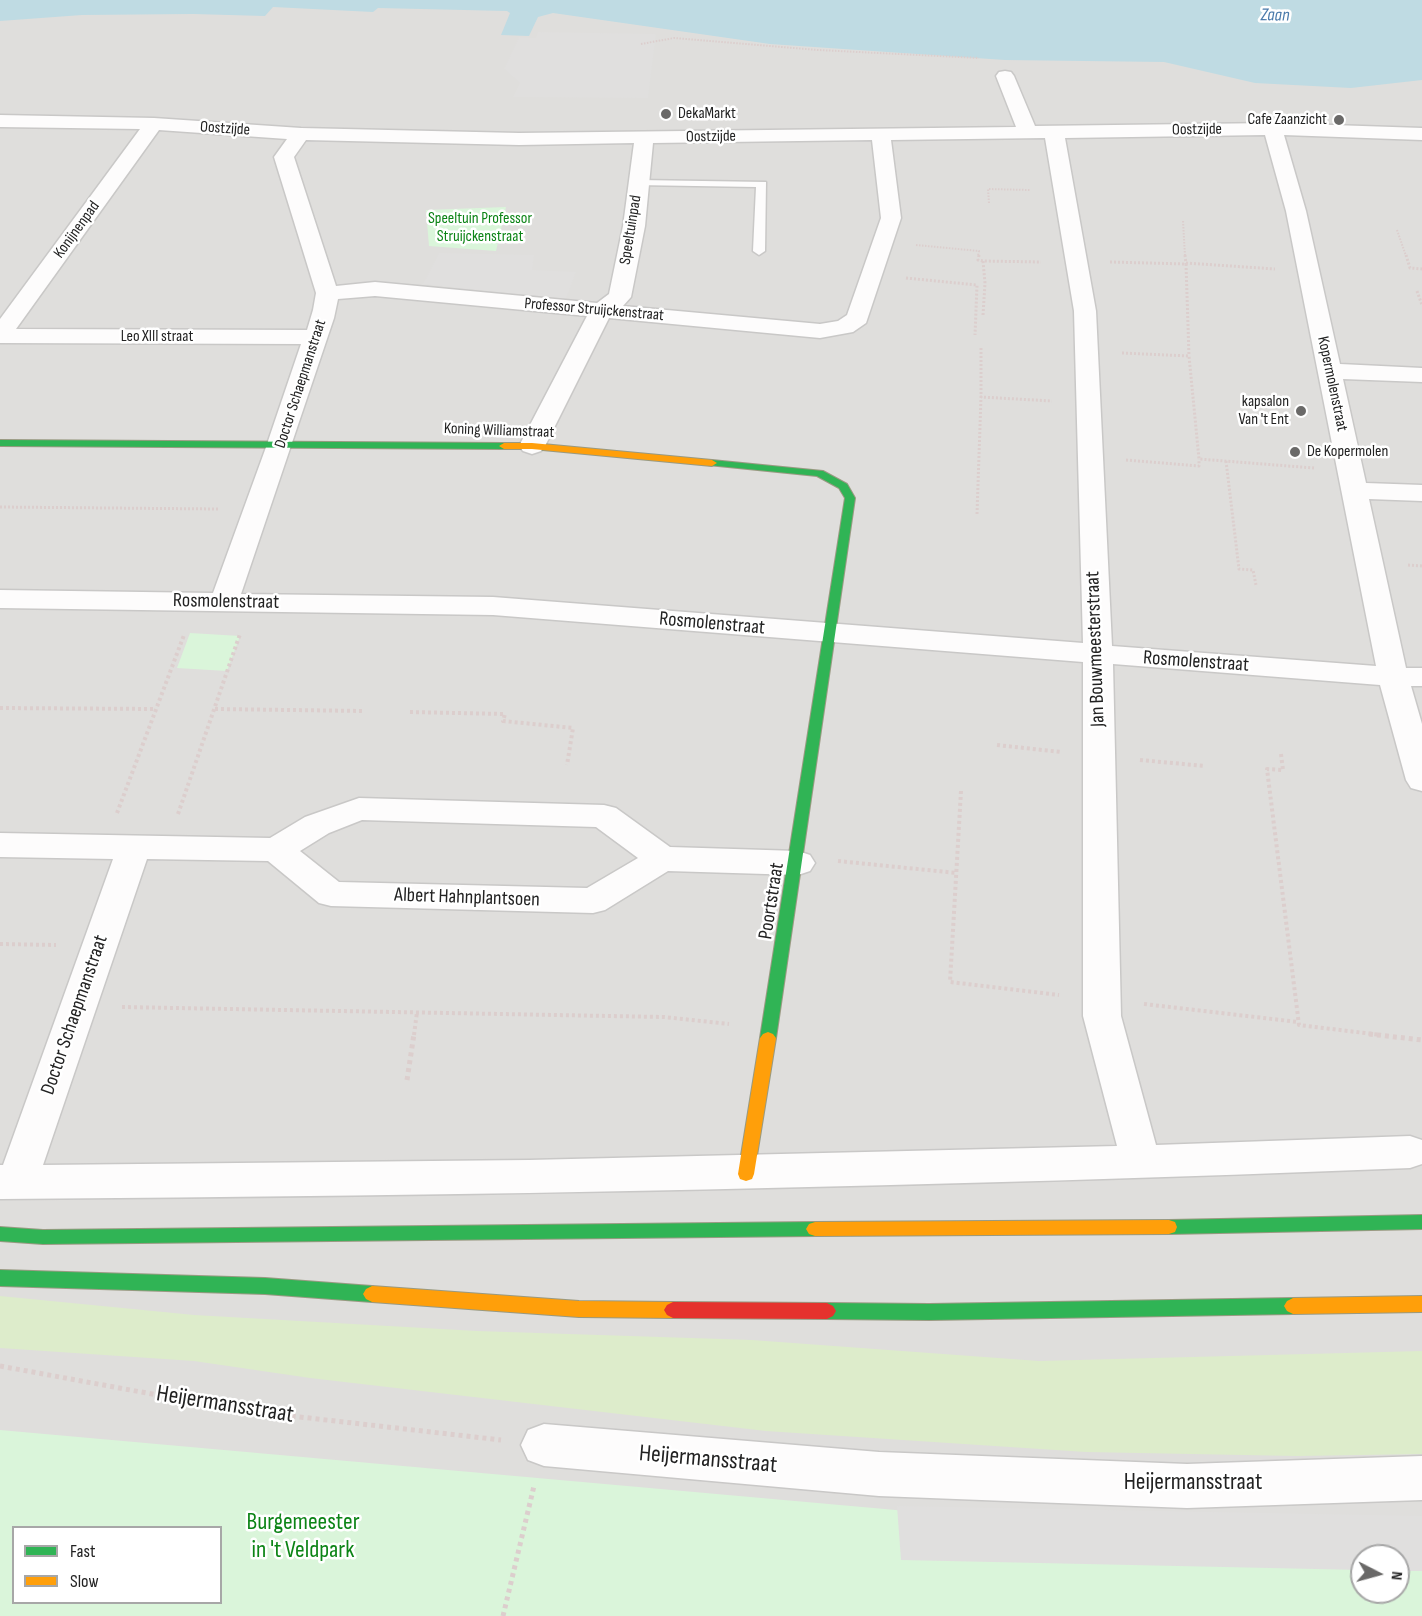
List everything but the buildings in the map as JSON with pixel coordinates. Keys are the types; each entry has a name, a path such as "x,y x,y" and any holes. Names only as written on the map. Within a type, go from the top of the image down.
{"main road":[{"name":"Koning Williamstraat","path":"0,443 532,446 819,473 843,486 850,498 831,633"},
{"name":"Poortstraat","path":"746,1174 798,860 831,633"},
{"path":"0,1234 43,1237 767,1229 1073,1229 1422,1222"},
{"path":"0,1278 264,1286 579,1309 928,1312 1422,1304"}],"street":[{"path":"1005,76 1028,132"},
{"name":"Oostzijde","path":"0,120 154,124 301,134 519,139 1273,129 1422,134"},
{"name":"Konijnenpad","path":"0,336 154,124"},
{"name":"Kopermolenstraat","path":"1273,129 1296,211 1352,481 1408,677 1422,780"},
{"name":"Jan Bouwmeesterstraat","path":"1054,132 1084,311 1098,654 1102,1016 1141,1163"},
{"path":"871,274 891,218 880,133"},
{"name":"Doctor Schaepmanstraat","path":"224,602 282,445 314,338 327,309 327,292 284,157 301,134"},
{"name":"Speeltuinpad","path":"532,446 601,311 620,297 634,226 644,138"},
{"name":"Professor Struijckenstraat","path":"327,292 375,289 820,331 845,327 858,318 871,274"},
{"name":"Leo XIII straat","path":"0,336 314,338"},
{"path":"1329,370 1422,375"},
{"path":"1352,481 1422,493"},
{"name":"Rosmolenstraat","path":"0,599 493,606 1408,677"},
{"path":"0,844 276,850 317,825 358,809 604,816 662,859 798,860"},
{"name":"Doctor Schaepmanstraat","path":"8,1182 79,1006 134,848"},
{"name":"Albert Hahnplantsoen","path":"276,850 332,894 593,901 662,859"},
{"path":"8,1182 746,1174 1141,1163 1410,1152"},
{"name":"Heijermansstraat","path":"544,1445 879,1474 1187,1486 1422,1478"}],"lane":[{"path":"639,183 762,184 759,251"}],"path":[{"path":"641,45 674,38 818,50 1002,59 1005,76"},
{"path":"989,203 988,189 1064,192"},
{"path":"1090,457 1199,466 1189,356 1183,221"},
{"path":"1397,230 1410,268 1422,269"},
{"path":"883,241 979,251 978,260 983,261 1186,264 1308,271"},
{"path":"983,261 985,283 983,315"},
{"path":"871,274 977,285 975,335"},
{"path":"1417,291 1422,305"},
{"path":"977,513 981,348"},
{"path":"1086,351 1189,356"},
{"path":"981,396 1088,403"},
{"path":"1199,459 1226,461 1352,481"},
{"path":"1226,461 1239,569 1253,570 1256,585"},
{"path":"0,507 258,510"},
{"path":"134,848 214,709 224,602"},
{"path":"134,848 156,710 224,602"},
{"path":"0,708 156,710"},
{"path":"214,709 365,711"},
{"path":"410,712 505,714 503,721 573,728 567,765"},
{"path":"997,745 1205,766"},
{"path":"1281,753 1283,770 1267,769 1298,1022"},
{"path":"961,791 950,982 1298,1022 1299,1025 1422,1040"},
{"path":"798,860 957,873"},
{"path":"0,944 99,945"},
{"path":"79,1006 664,1017 770,1029"},
{"path":"407,1080 417,1012"},
{"name":"Heijermansstraat","path":"0,1366 239,1410 544,1445"},
{"path":"503,1616 544,1445"}],"shaded area":[{"path":"0,0 1422,0 1422,1616 0,1616"},
{"path":"538,32 656,34 648,98 513,97 520,83 504,69 519,37 536,38"},
{"path":"439,253 534,255 532,270 576,272 566,299 423,284"},
{"path":"897,1506 1422,1516 1422,1571 1410,1571 1410,1544 1350,1544 1350,1570 901,1560"}],"green space":[{"name":"Speeltuin Professor Struijckenstraat","path":"506,207 496,251 429,246 426,210"},
{"path":"190,633 240,636 227,671 177,668"},
{"path":"0,1296 194,1315 477,1331 752,1340 1039,1361 1422,1351 1422,1454 1297,1456 1086,1452 766,1431 310,1378 194,1361 0,1348"},
{"name":"Burgemeester in 't Veldpark","path":"0,1430 1350,1551 1350,1604 1410,1604 1410,1556 1422,1557 1422,1616 0,1616"}],"water":[{"name":"Zaan","path":"0,0 1422,0 1422,80 1351,88 1255,83 1164,62 1005,60 770,44 553,13 538,17 529,36 501,35 510,13 507,11 378,8 373,12 273,7 265,16 82,15 0,21"}],"traffic: fast":[{"path":"0,443 504,446"},
{"path":"712,463 819,473 843,486 850,498 768,1038"},
{"path":"1169,1227 1422,1222"},
{"path":"0,1234 43,1237 815,1229"},
{"path":"0,1278 265,1286 372,1294"},
{"path":"827,1311 929,1312 1293,1306"}],"traffic: slow":[{"path":"504,446 532,446 712,463"},
{"path":"746,1174 768,1038"},
{"path":"815,1229 1169,1227"},
{"path":"372,1294 579,1309 673,1310"},
{"path":"1293,1306 1422,1304"}],"traffic: jam":[{"path":"673,1310 827,1311"}],"place":[{"name":"DekaMarkt","path":"666,114"},
{"name":"Cafe Zaanzicht","path":"1339,120"},
{"name":"kapsalon Van 't Ent","path":"1301,411"},
{"name":"De Kopermolen","path":"1295,452"}]}
